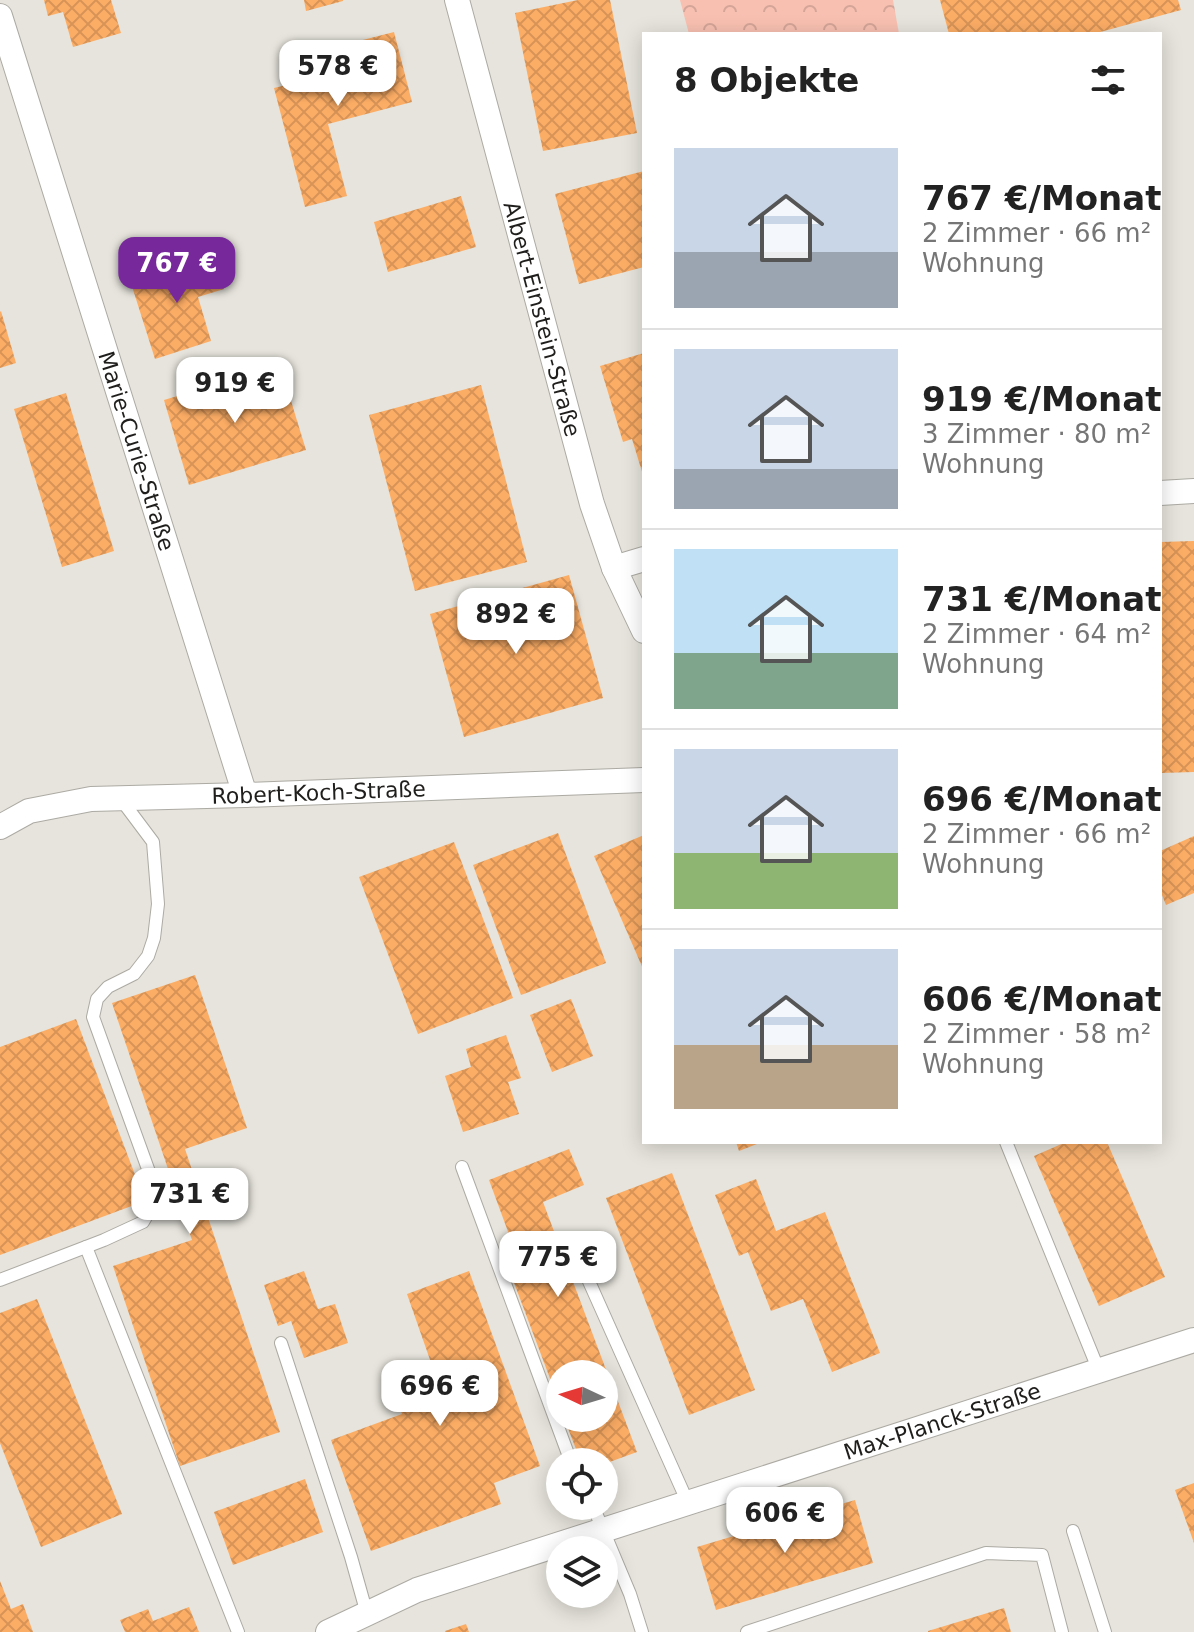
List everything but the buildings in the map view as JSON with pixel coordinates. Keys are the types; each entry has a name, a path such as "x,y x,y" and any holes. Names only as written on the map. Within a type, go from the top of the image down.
{"street":[{"name":"Albert-Einstein-Straße","path":"457,0 592,504 614,568 642,627"},
{"name":"Marie-Curie-Straße","path":"0,16 245,795"},
{"path":"1162,493 1194,491"},
{"path":"614,568 642,560"},
{"name":"Robert-Koch-Straße","path":"0,827 29,811 91,799 642,780"},
{"name":"Max-Planck-Straße","path":"328,1632 417,1590 1194,1340"}],"lane":[{"path":"0,1280 143,1222 154,1203 152,1180 93,1017 97,999 108,987 134,974 148,956 154,938 158,904 153,842 120,798"},
{"path":"1007,1144 1099,1371"},
{"path":"462,1167 566,1448"},
{"path":"86,1247 238,1632"},
{"path":"583,1268 688,1503"},
{"path":"281,1343 367,1614"},
{"path":"600,1520 642,1632"},
{"path":"1073,1531 1105,1632"},
{"path":"747,1632 986,1553 1042,1555 1062,1632"}],"green space":[{"path":"680,0 893,0 899,32 688,32"}]}
